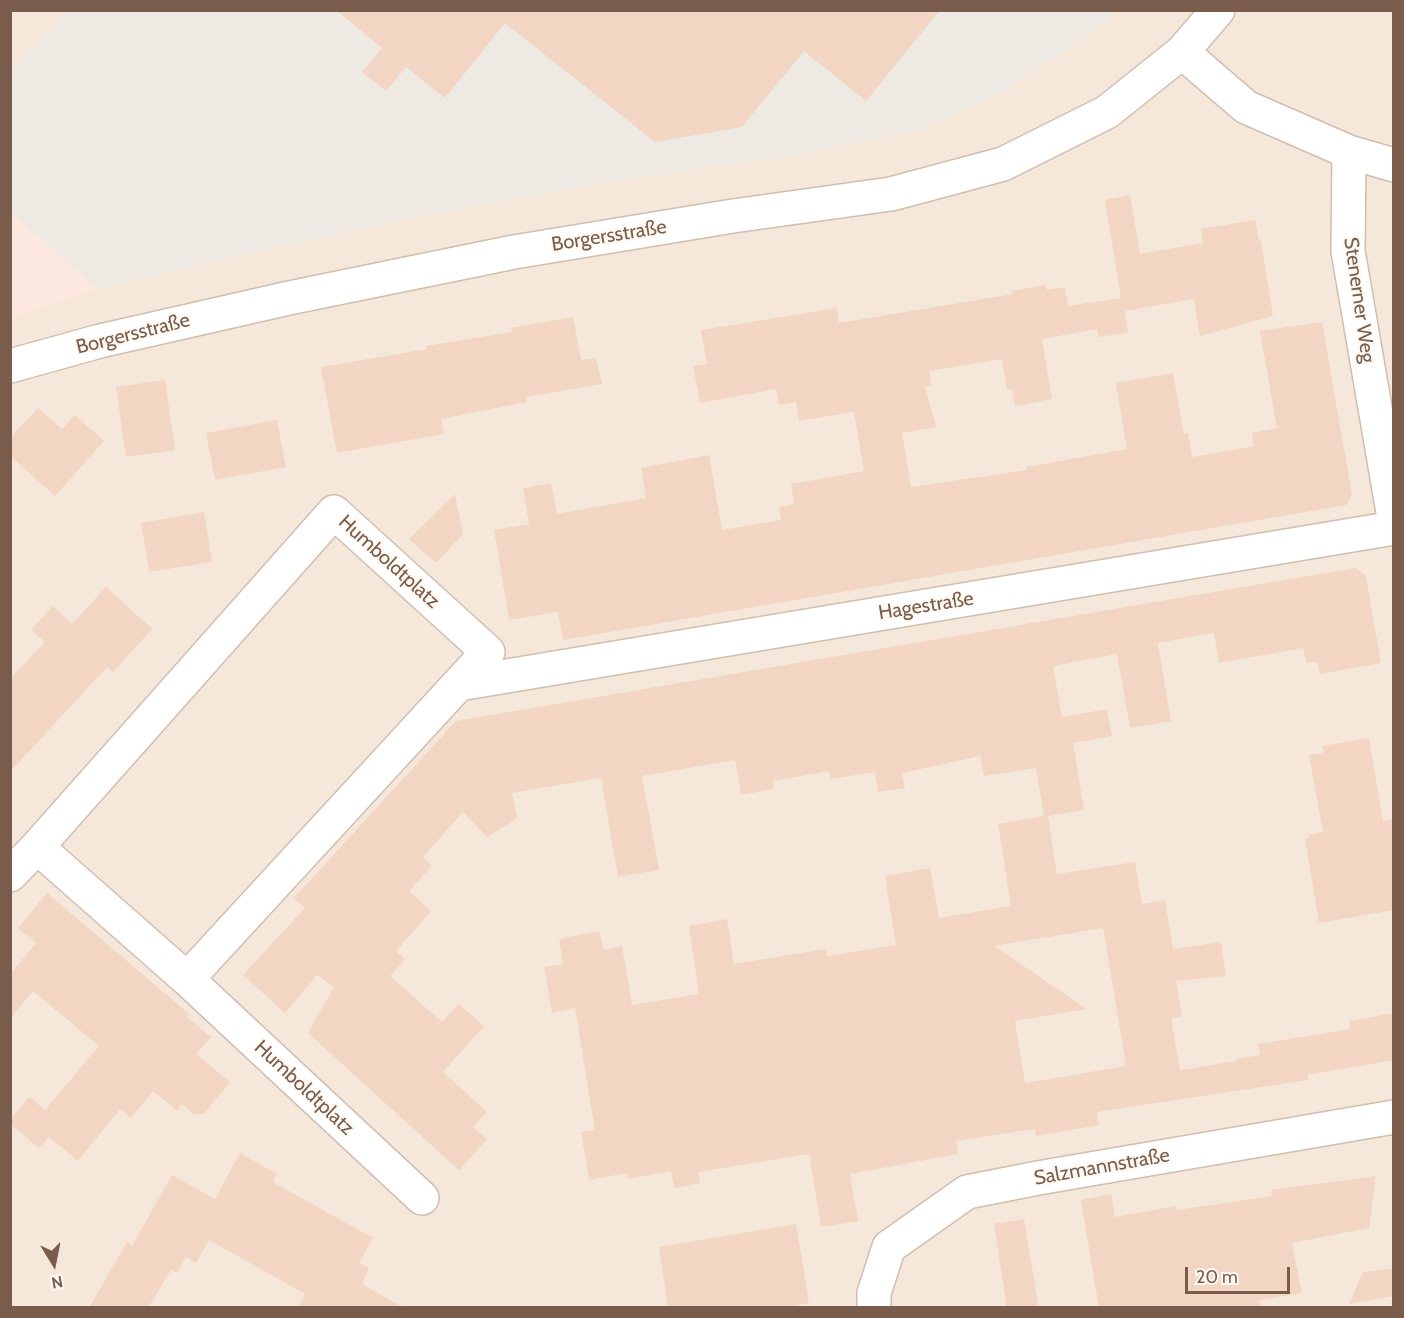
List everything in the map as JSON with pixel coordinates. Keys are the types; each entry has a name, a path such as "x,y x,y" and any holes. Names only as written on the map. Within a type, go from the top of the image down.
{"street":[{"path":"1218,10 1182,52 1246,106 1349,152 1394,165"},
{"name":"Borgersstraße","path":"10,366 100,341 514,252 733,216 891,194 1003,164 1107,112 1182,52"},
{"name":"Stenerner Weg","path":"1349,152 1348,251 1394,518"},
{"name":"Humboldtplatz","path":"187,979 488,652 334,512 37,847 187,979 422,1198"},
{"name":"Hagestraße","path":"459,684 1394,528"},
{"path":"10,875 37,847"},
{"name":"Salzmannstraße","path":"874,1308 874,1293 889,1247 967,1192 1394,1117"}],"shaded area":[{"path":"11,11 1393,11 1393,1307 11,1307"},
{"path":"69,11 1115,11 1095,30 1001,92 922,129 815,152 619,180 414,217 217,260 98,289 11,212 11,70"},
{"path":"11,212 98,289 11,318"}],"building":[{"path":"336,10 940,10 866,101 804,51 742,127 655,142 505,23 445,98 406,67 386,91 362,72 382,48"},
{"path":"1130,195 1140,254 1203,243 1201,229 1255,220 1259,241 1261,240 1273,316 1200,336 1194,299 1125,311 1128,333 1098,337 1097,329 1042,339 1052,399 1015,406 1012,389 1007,390 1002,359 929,371 931,385 925,386 936,427 902,433 911,487 1027,470 1026,467 1127,449 1116,383 1173,373 1184,434 1188,433 1192,457 1254,446 1252,433 1277,428 1260,331 1322,322 1352,495 1346,505 563,640 558,612 509,620 494,530 529,524 523,488 551,483 557,514 646,498 641,468 709,455 722,530 781,520 779,507 794,504 791,484 864,471 854,412 799,421 796,402 779,405 776,389 700,403 693,366 707,364 701,330 837,308 839,323 1013,294 1012,291 1046,285 1047,290 1065,287 1068,306 1121,298 1105,200"},
{"path":"573,317 581,360 596,358 602,384 526,397 527,402 441,419 444,434 337,453 321,367 427,349 426,346 512,332 511,328"},
{"path":"165,380 175,450 126,457 116,387"},
{"path":"38,408 62,429 75,415 104,441 55,496 10,456 10,438"},
{"path":"277,420 286,467 215,480 206,433"},
{"path":"455,494 463,534 436,563 409,539"},
{"path":"204,512 212,562 149,572 141,523"},
{"path":"1355,568 1366,576 1381,663 1320,674 1318,662 1306,663 1303,648 1219,663 1214,633 1158,643 1171,721 1130,728 1117,654 1053,666 1062,717 1107,709 1112,736 1073,743 1084,810 1048,816 1057,874 1135,862 1142,904 1165,900 1173,949 1221,942 1226,976 1176,981 1182,1016 1171,1018 1180,1070 1260,1055 1258,1044 1350,1029 1349,1021 1394,1013 1394,1060 1307,1075 1308,1080 1097,1112 1099,1125 1036,1136 1035,1129 956,1141 958,1154 850,1174 858,1221 821,1227 809,1154 698,1172 700,1183 674,1188 671,1171 628,1179 627,1173 589,1180 581,1132 595,1130 575,1008 552,1013 544,967 563,964 559,939 599,931 604,950 622,946 632,1005 699,994 689,926 727,919 734,964 826,949 827,956 896,945 885,876 930,868 939,918 1011,906 998,824 1044,816 1036,768 984,776 980,756 902,773 905,788 878,792 875,772 831,779 829,771 773,781 774,789 741,795 735,760 642,776 659,870 618,877 601,778 512,793 517,818 487,837 463,812 423,857 432,866 409,891 431,911 396,951 405,959 390,976 442,1022 459,1004 484,1026 443,1072 487,1112 473,1127 487,1139 459,1170 308,1033 334,987 317,975 285,1013 243,975 305,908 294,898 456,721","holes":["1103,928 1126,1066 1025,1083 1015,1021 1087,1009 994,946"]},
{"path":"106,587 152,629 113,672 107,667 10,772 10,679 45,642 31,630 53,606 72,624"},
{"path":"1369,738 1383,821 1394,819 1394,910 1319,923 1305,839 1309,838 1308,835 1323,832 1309,755 1324,753 1322,746"},
{"path":"47,893 189,1014 187,1017 211,1037 196,1054 230,1082 204,1114 193,1114 182,1104 177,1111 153,1091 131,1118 120,1109 78,1161 49,1137 39,1148 10,1124 10,1120 29,1097 45,1110 99,1046 33,991 10,1018 10,974 36,943 18,928"},
{"path":"240,1153 277,1174 273,1182 373,1238 359,1263 369,1268 362,1284 404,1308 298,1308 305,1294 209,1240 196,1263 186,1257 177,1273 171,1270 148,1308 89,1308 127,1242 132,1246 172,1175 215,1199"},
{"path":"1376,1176 1369,1228 1292,1243 1302,1293 1259,1300 1260,1308 1099,1308 1081,1200 1111,1194 1115,1217 1176,1206 1177,1210 1272,1196 1271,1190"},
{"path":"1024,1219 1039,1308 1007,1308 994,1224"},
{"path":"796,1224 809,1303 783,1308 668,1308 659,1247"},
{"path":"1394,1268 1394,1296 1349,1304 1363,1272"}]}
